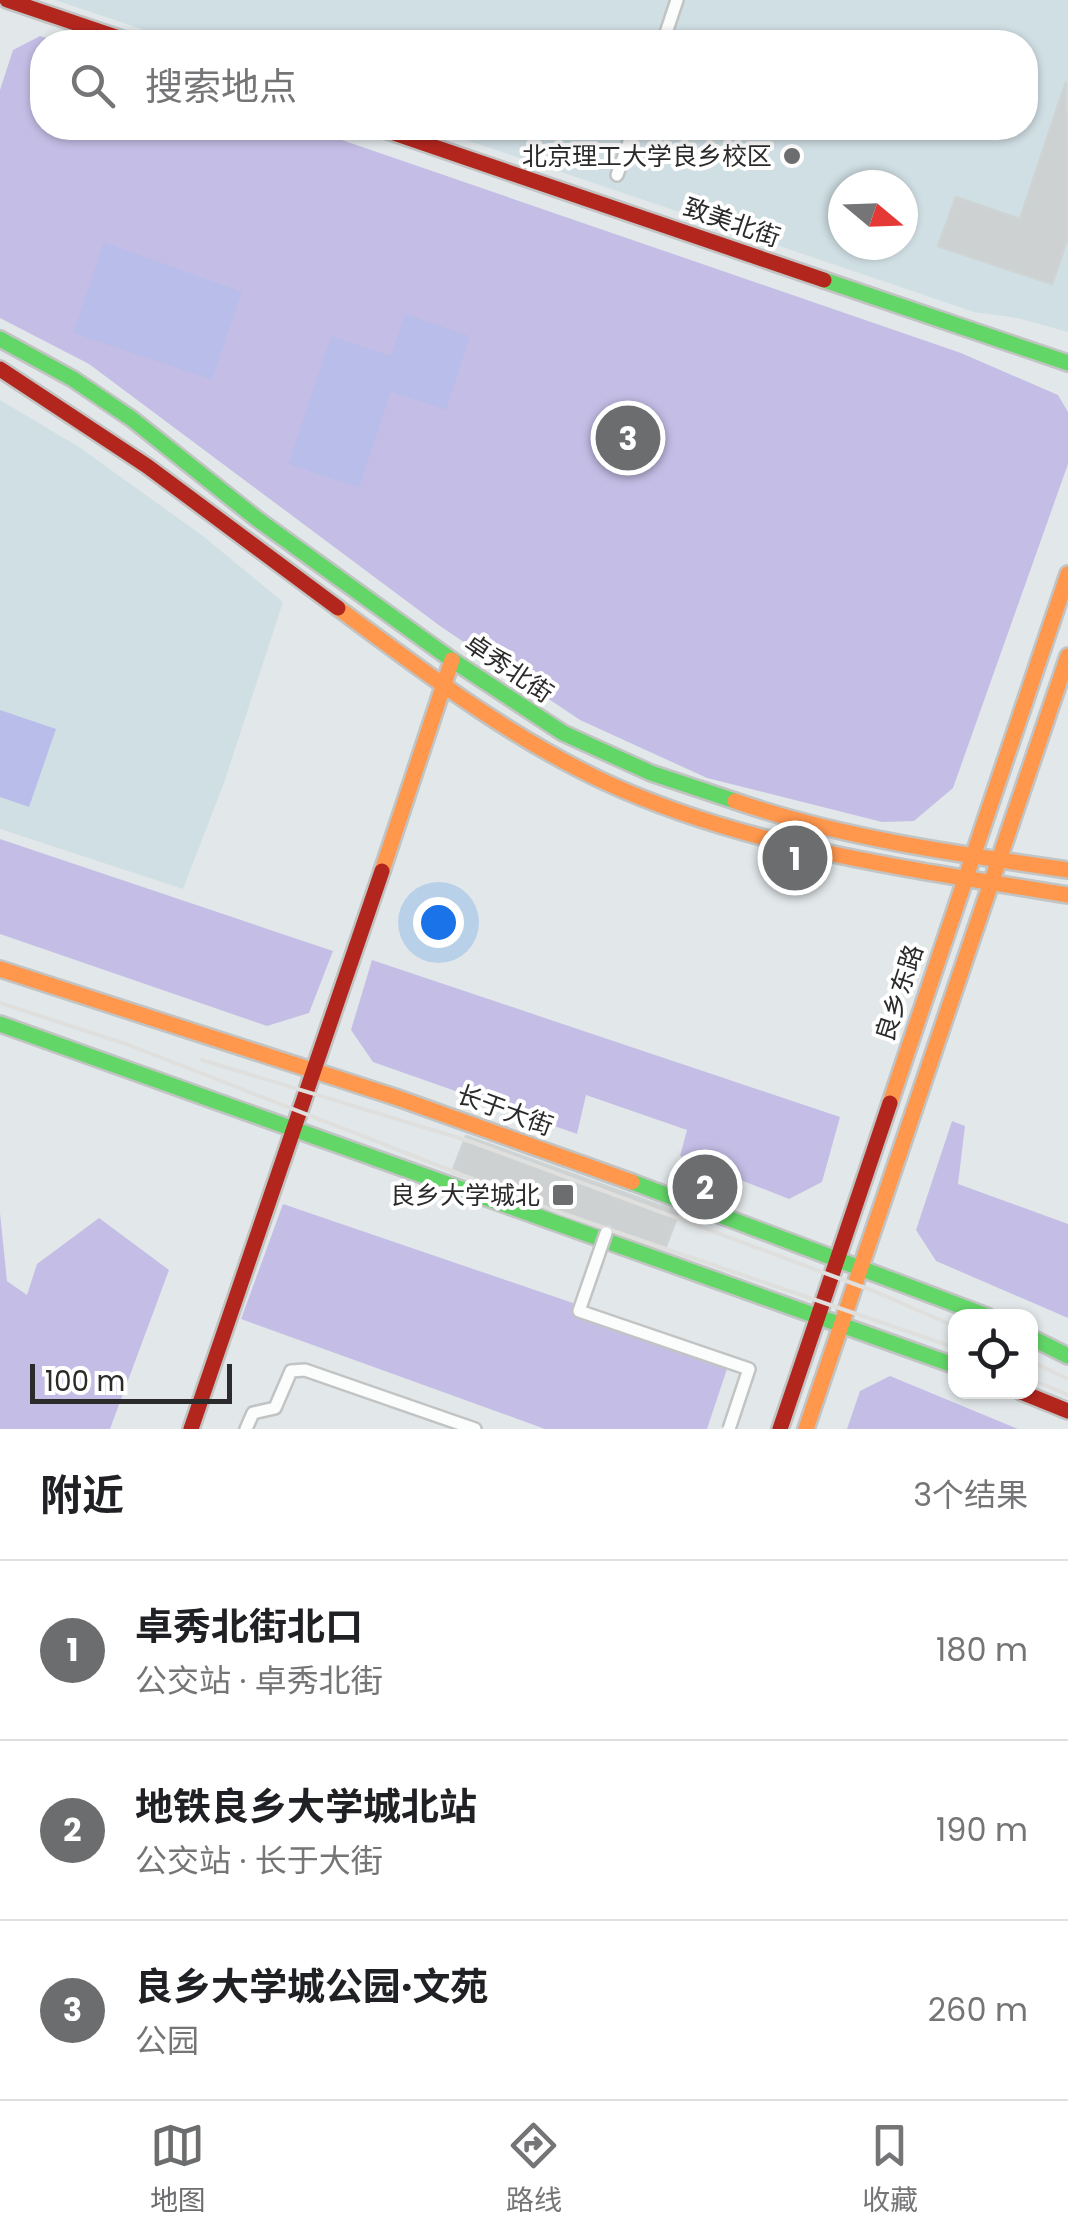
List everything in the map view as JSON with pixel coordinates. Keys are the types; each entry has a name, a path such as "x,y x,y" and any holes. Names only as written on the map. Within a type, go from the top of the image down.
{"main road":[{"path":"6,0 95,30"},
{"name":"致美北街","path":"414,140 1068,364"},
{"name":"卓秀北街","path":"0,339 73,379 132,420 257,519 452,660 563,733 715,798 834,830 1068,870"},
{"path":"0,369 56,402 195,500 443,684 550,752 608,782 669,807 781,843 1068,894"},
{"name":"良乡东路","path":"780,1429 1068,574"},
{"name":"良乡东路","path":"806,1429 1068,656"},
{"path":"191,1429 452,660"},
{"name":"长于大街","path":"0,970 315,1071 579,1163 968,1309"},
{"path":"0,1024 948,1363"},
{"path":"1038,1341 1068,1356"},
{"path":"1038,1399 1068,1411"}],"street":[{"path":"667,30 677,0"},
{"path":"617,175 630,140"},
{"path":"606,1233 579,1311 749,1370 729,1429"},
{"path":"246,1429 253,1413 275,1408 291,1371 305,1370 475,1429"}],"shaded area":[{"name":"北京理工大学良乡校区","path":"55,0 1068,0 1068,332 1017,318 974,312 466,140 1038,140 1038,30 144,30"},
{"path":"30,41 30,140 342,140 961,353 1058,395 1068,412 1068,464 953,788 914,821 882,822 707,778 580,720 440,626 89,364 0,318 0,90 13,50"},
{"path":"104,242 242,292 212,380 73,333"},
{"path":"405,314 470,336 446,410 391,392 359,488 288,464 331,336 391,356"},
{"path":"0,400 79,447 203,536 283,602 224,783 183,889 0,829"},
{"path":"0,710 56,729 29,807 0,797"},
{"path":"0,839 333,951 309,1013 267,1026 0,934"},
{"path":"372,960 840,1117 822,1182 789,1199 680,1156 687,1130 586,1095 577,1134 373,1062 351,1030"},
{"path":"952,1121 965,1126 958,1184 1068,1224 1068,1318 936,1261 916,1230"},
{"path":"283,1204 731,1357 707,1429 545,1429 241,1319"},
{"path":"0,1213 7,1281 27,1295 37,1264 99,1218 169,1270 110,1429 0,1429"},
{"path":"890,1376 1018,1429 847,1429 860,1391"}],"building":[{"path":"1066,82 1068,237 1052,284 938,246 956,197 1020,219"},
{"path":"466,1136 679,1212 665,1249 615,1231 610,1225 600,1226 452,1172"}],"railway":[{"path":"0,1003 126,1044 558,1212 948,1345"},
{"path":"202,1060 469,1141 876,1292 948,1324"},
{"path":"1038,1365 1068,1379"},
{"path":"1038,1382 1068,1395"}],"traffic: fast":[{"path":"824,280 1068,363"},
{"path":"0,339 73,379 132,419 257,519 452,660 563,733 651,773 735,801"},
{"path":"0,1024 948,1363"},
{"path":"632,1182 968,1309"},
{"path":"1038,1341 1068,1356"}],"traffic: slow":[{"path":"890,1103 1068,574"},
{"path":"338,608 467,702 535,745 605,782 660,805 832,854 1068,895"},
{"path":"806,1429 1068,656"},
{"path":"382,871 452,660"},
{"path":"735,801 858,835 1068,870"},
{"path":"0,969 395,1097 632,1182"}],"traffic: jam":[{"path":"7,0 96,30"},
{"path":"414,140 824,280"},
{"path":"0,369 147,466 338,608"},
{"path":"191,1429 382,871"},
{"path":"780,1429 890,1103"},
{"path":"1038,1399 1068,1411"}],"place":[{"name":"北京理工大学良乡校区","path":"792,156"},
{"name":"良乡大学城公园·文苑","path":"628,438"},
{"name":"卓秀北街北口","path":"795,858"},
{"name":"地铁良乡大学城北站","path":"705,1187"},
{"name":"良乡大学城北","path":"563,1195"}]}
